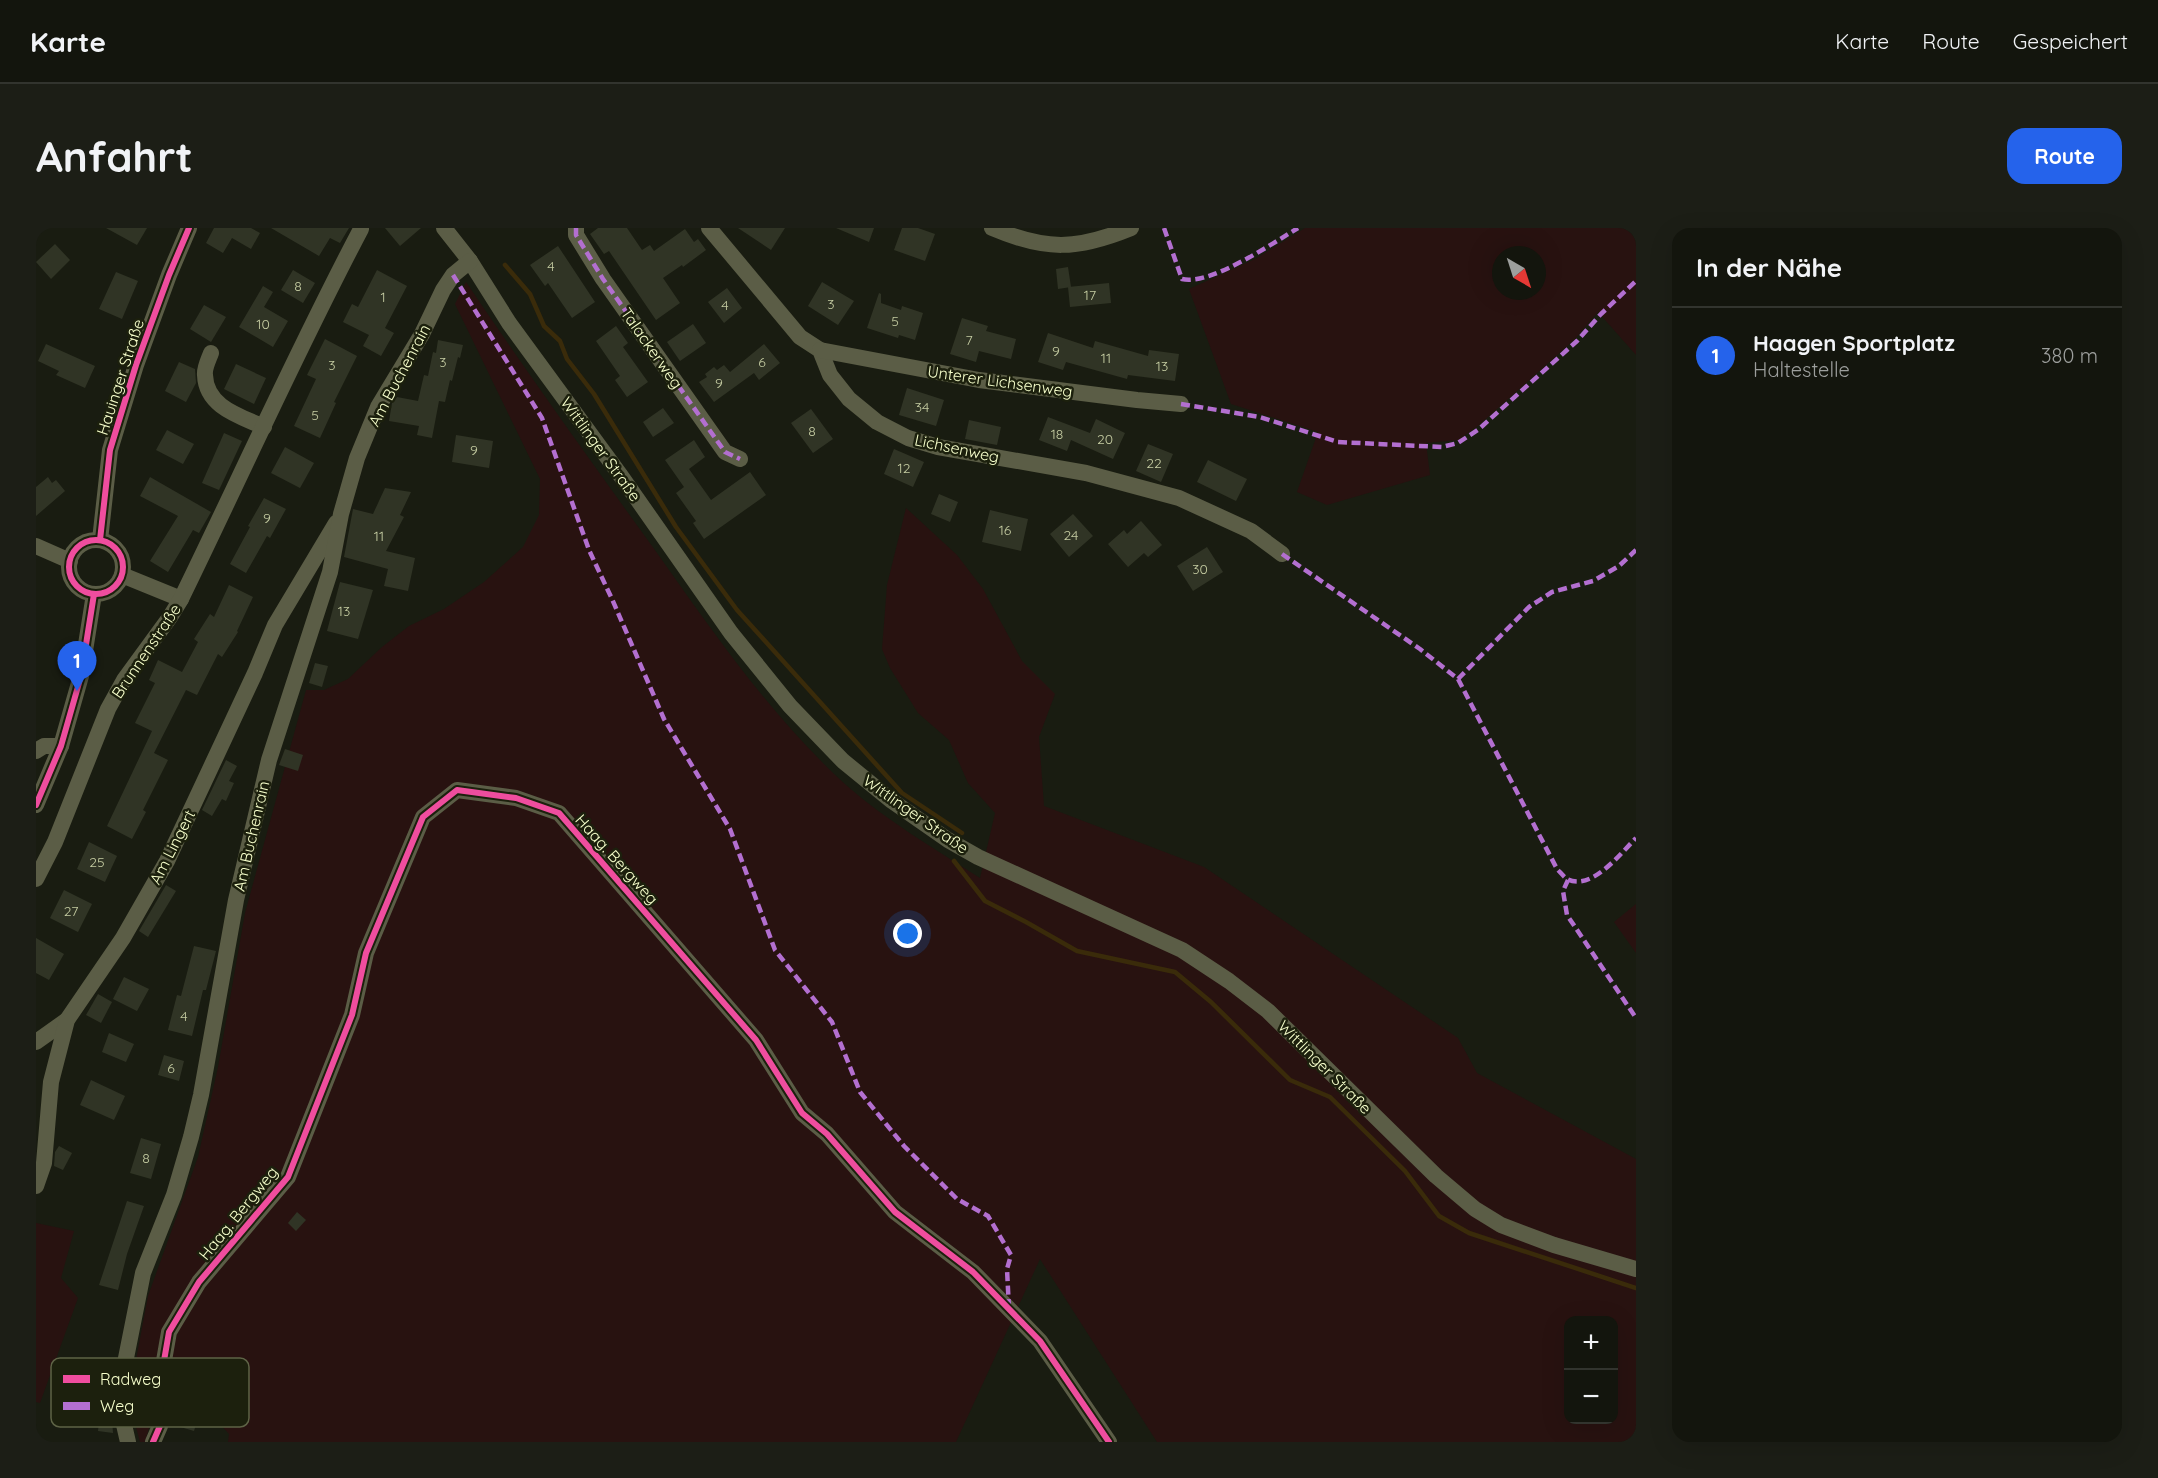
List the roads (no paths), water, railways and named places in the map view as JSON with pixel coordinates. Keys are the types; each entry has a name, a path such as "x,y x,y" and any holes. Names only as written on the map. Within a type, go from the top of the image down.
{"street":[{"name":"Hauinger Straße","path":"100,540 110,450 136,365 189,228"},
{"name":"Wittlinger Straße","path":"444,228 470,261 509,323 621,476 730,633 790,706 843,761 892,801 948,840 978,857 1182,950 1229,981 1268,1011 1437,1176 1475,1209 1501,1225 1554,1245 1636,1269"},
{"name":"Talackerweg","path":"576,228 576,235 603,279 725,452 740,459"},
{"path":"709,228 800,337 820,350"},
{"path":"992,228 1007,235 1049,245 1077,245 1106,238 1131,228"},
{"name":"Brunnenstraße","path":"36,879 55,842 108,709 124,680 181,599 317,314 361,229"},
{"name":"Am Buchenrain","path":"126,1358 143,1272 174,1195 191,1137 201,1095 236,900 266,772 330,572 341,514 357,459 378,407 422,334 443,290 453,275 470,261"},
{"name":"Unterer Lichsenweg","path":"820,350 979,380 1182,404"},
{"name":"Lichsenweg","path":"820,350 830,375 849,399 877,422 908,438 938,447 1086,473 1179,498 1251,531 1282,554"},
{"path":"211,352 204,374 210,394 229,412 264,427"},
{"name":"Am Lingert","path":"36,1186 44,1163 51,1082 67,1020 123,938 167,861 255,673 275,624 341,514"},
{"path":"100,540 111,544 120,552 124,563 123,575 116,586 106,593 93,594 83,591 74,583 69,573 70,561 75,549 87,542 100,540"},
{"path":"36,546 70,561"},
{"path":"123,575 181,599"},
{"path":"36,805 61,746 81,676 93,594"},
{"path":"36,751 44,746 61,746"},
{"name":"Haag. Bergweg","path":"164,1358 169,1332 199,1282 288,1177 352,1015 366,953 423,817 457,790 516,798 559,813 756,1040 802,1113 827,1134 895,1212 973,1272 1040,1341 1109,1442"},
{"path":"36,1042 67,1020"},
{"name":"Am Buchenrain","path":"125,1427 128,1442"},
{"name":"Haag. Bergweg","path":"153,1442 160,1427"}],"waterway":[{"path":"505,265 530,294 544,326 560,341 567,359 594,394 676,527 737,610 902,793 962,833"},
{"path":"954,861 985,901 1077,951 1175,972 1211,1002 1290,1080 1330,1097 1405,1171 1439,1216 1469,1233 1636,1288"}],"place":[{"name":"Haagen Sportplatz","path":"77,691"}]}
